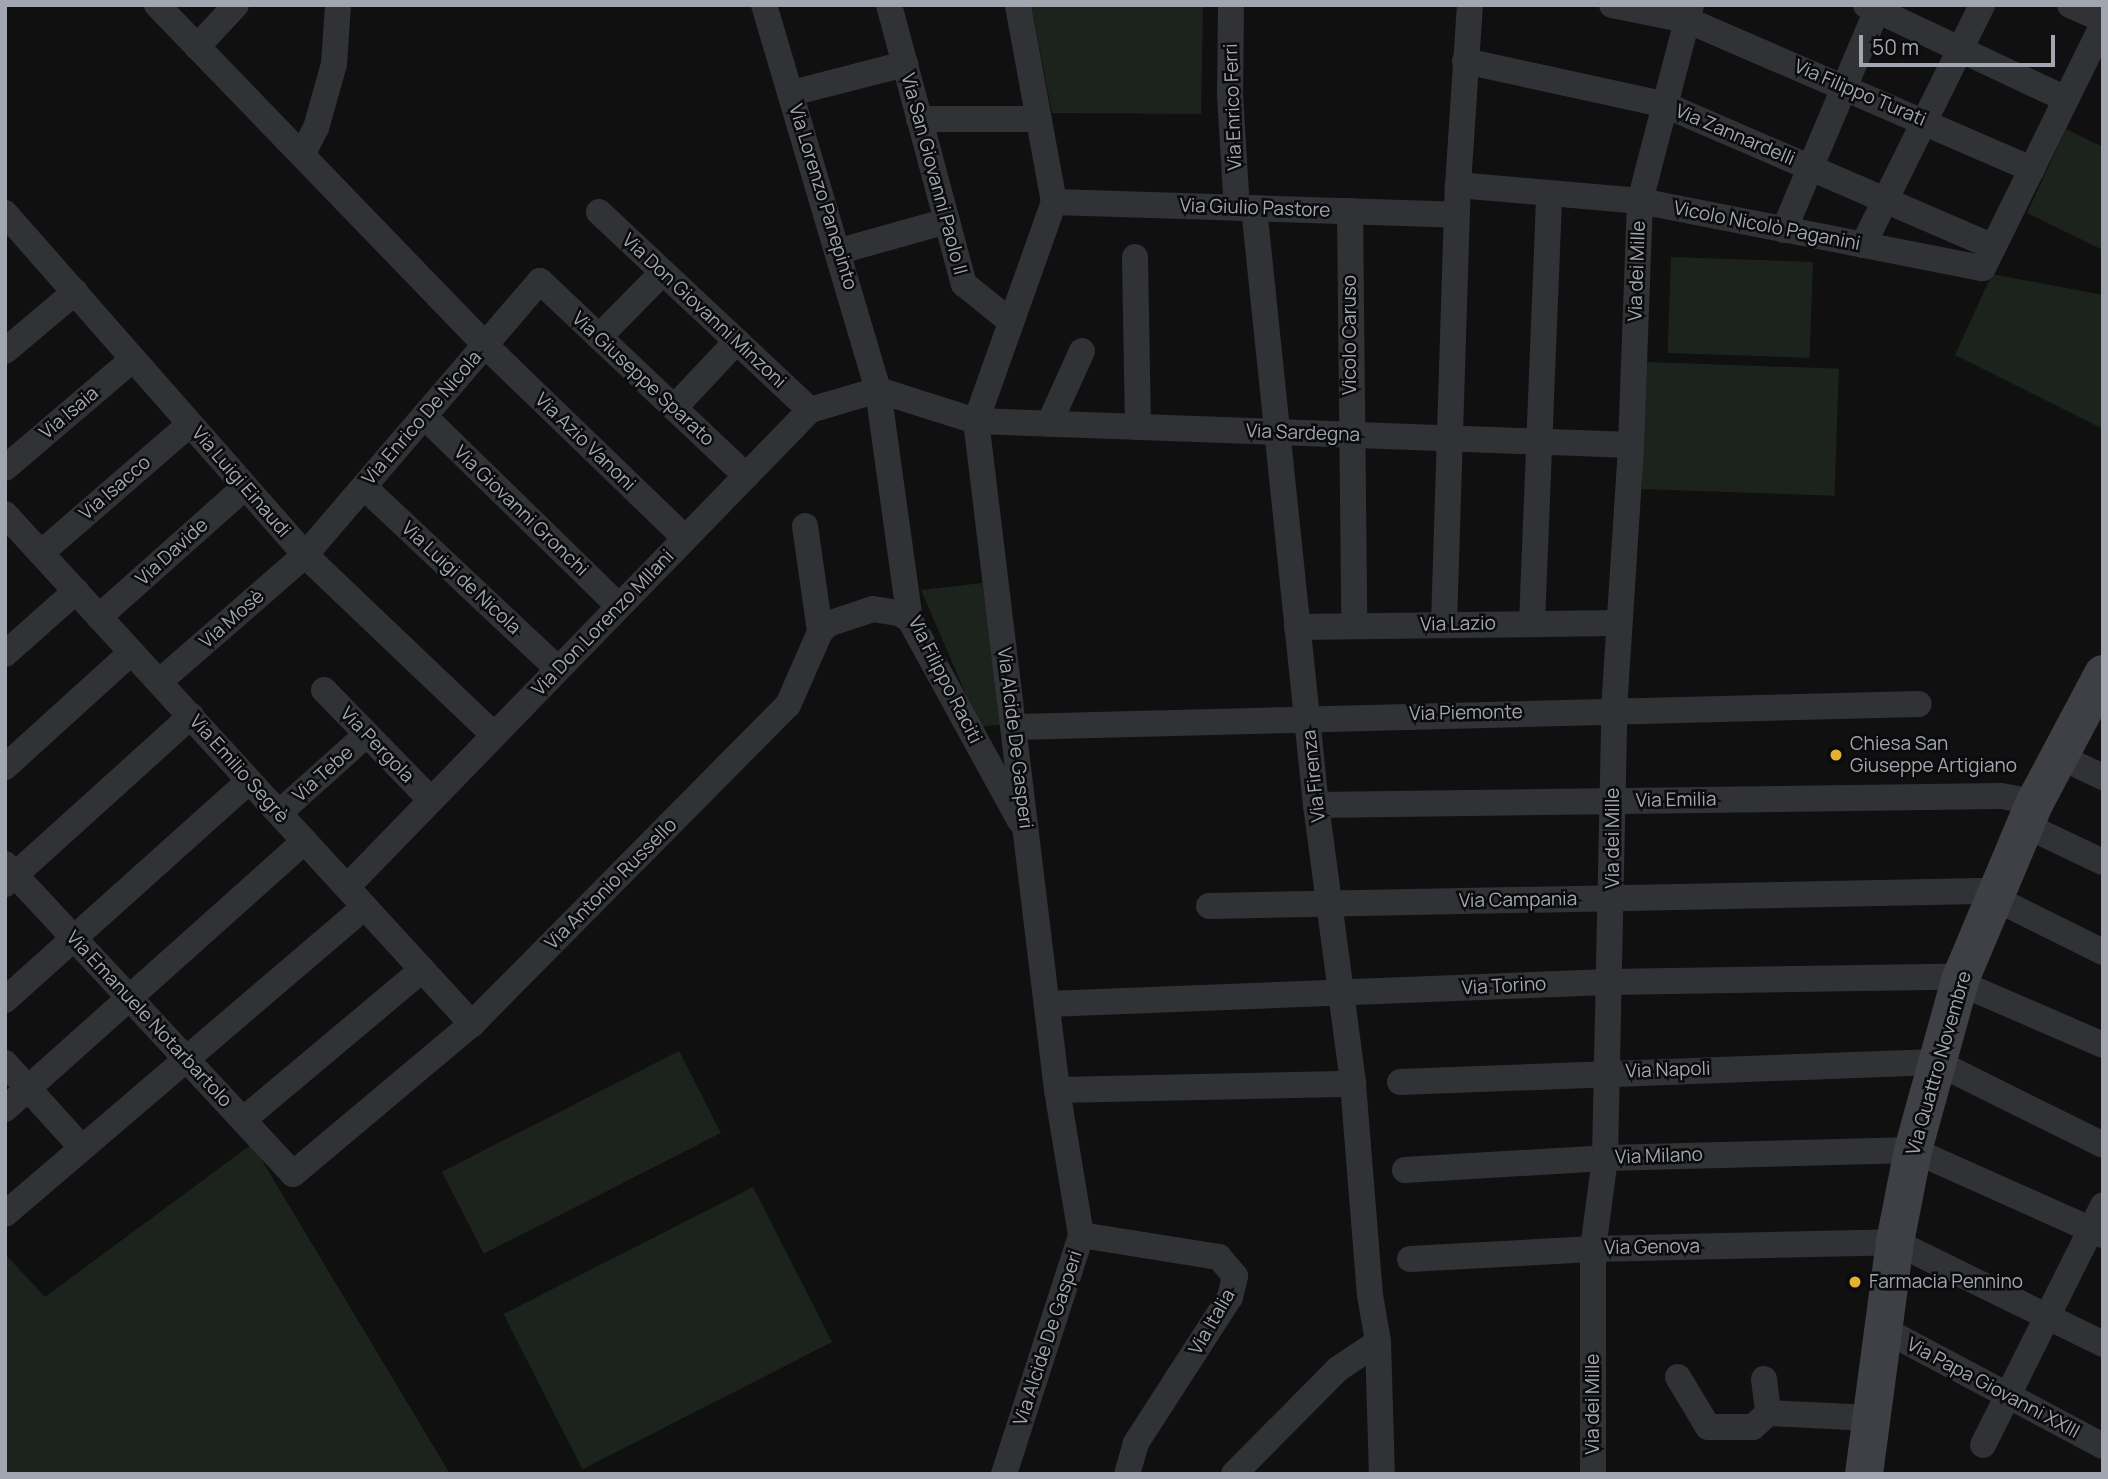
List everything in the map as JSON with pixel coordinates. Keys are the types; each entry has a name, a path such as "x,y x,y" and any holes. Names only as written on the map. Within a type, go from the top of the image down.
{"street":[{"name":"Via Azio Vanoni","path":"157,5 485,345 685,538"},
{"path":"197,47 236,5"},
{"path":"302,155 316,128 334,64 338,5"},
{"name":"Via Lorenzo Panepinto","path":"764,5 840,251 878,390"},
{"name":"Via San Giovanni Paolo II","path":"889,5 964,284 1011,322"},
{"path":"1018,5 1054,202"},
{"name":"Via Enrico Ferri","path":"1231,5 1230,95 1246,208"},
{"path":"1444,624 1458,186 1470,5"},
{"name":"Via Filippo Turati","path":"1612,5 1689,13 2032,169"},
{"path":"1863,245 1982,5"},
{"path":"1988,258 2103,22 2070,5"},
{"path":"1784,230 1846,85 1874,7 2066,99"},
{"name":"Via dei Mille","path":"1593,1474 1593,1249 1605,1158 1614,710 1631,445 1640,201 1663,104 1689,13"},
{"name":"Via Zannardelli","path":"1465,61 1663,104 1885,200 1988,258"},
{"path":"792,93 905,64"},
{"path":"919,119 1038,119"},
{"name":"Vicolo Nicolò Paganini","path":"1458,186 1640,201 1863,245 1988,258"},
{"path":"1532,622 1549,193"},
{"name":"Via Giulio Pastore","path":"1054,202 1457,215"},
{"name":"Via Alcide De Gasperi","path":"1004,1474 1081,1235 1058,1090 976,421 1054,202"},
{"name":"Via Firenza","path":"1246,208 1278,432 1316,805 1353,1084 1370,1295 1378,1342"},
{"name":"Vicolo Caruso","path":"1350,211 1353,626"},
{"name":"Via Don Giovanni Minzoni","path":"599,212 810,410"},
{"name":"Via Luigi Einaudi","path":"5,213 305,555 494,735"},
{"path":"840,251 947,220"},
{"path":"1135,257 1138,427"},
{"path":"599,337 663,272"},
{"name":"Via Enrico De Nicola","path":"305,555 540,281"},
{"name":"Via Giuseppe Sparato","path":"540,281 746,476"},
{"path":"5,351 75,292"},
{"path":"674,408 737,341"},
{"path":"1049,424 1082,351"},
{"name":"Via Isaia","path":"5,467 133,359"},
{"name":"Via Sardegna","path":"878,390 976,421 1631,445"},
{"name":"Via Don Lorenzo MIlani","path":"347,887 810,410 878,390"},
{"name":"Via Filippo Raciti","path":"878,390 910,620 1028,835"},
{"name":"Via Giovanni Gronchi","path":"424,416 619,606"},
{"name":"Via Isacco","path":"41,553 190,424"},
{"name":"Via Davide","path":"99,617 245,487"},
{"name":"Via Luigi de Nicola","path":"364,487 558,668"},
{"name":"Via Emilio Segrè","path":"6,516 472,1024"},
{"path":"805,526 820,632"},
{"name":"Via Mosè","path":"159,682 305,555"},
{"path":"5,654 76,591"},
{"path":"820,632 838,617 860,611 887,610 910,620"},
{"name":"Via Lazio","path":"1297,627 1619,623"},
{"name":"Via Antonio Russello","path":"293,1174 472,1024 788,705 820,632"},
{"path":"5,767 132,652"},
{"name":"Via Quattro Novembre","path":"1864,1474 1895,1242 1913,1150 1960,980 2030,814 2102,677"},
{"name":"Via Pergola","path":"324,690 431,800"},
{"name":"Via Piemonte","path":"1014,727 1307,716 1919,704"},
{"path":"9,874 191,716"},
{"name":"Via Tebe","path":"279,813 367,734"},
{"path":"2058,757 2103,778"},
{"path":"5,1000 249,781"},
{"name":"Via Emilia","path":"1316,805 2001,796 2103,862"},
{"path":"5,1109 305,841"},
{"name":"Via Emanuele Notarbartolo","path":"9,874 74,938 293,1174"},
{"name":"Via Campania","path":"1209,906 1980,891 2103,952"},
{"path":"5,1214 365,907"},
{"path":"243,1120 422,970"},
{"path":"1960,980 2103,1045"},
{"name":"Via Torino","path":"1048,1004 1609,982 1960,980"},
{"path":"1936,1062 2103,1145"},
{"name":"Via Napoli","path":"1400,1082 1607,1072 1936,1062"},
{"path":"5,1063 82,1148"},
{"path":"1058,1090 1353,1084"},
{"path":"1913,1150 2097,1232"},
{"name":"Via Milano","path":"1405,1170 1605,1158 1913,1150"},
{"path":"1983,1445 2048,1318 2097,1232 2103,1205"},
{"name":"Via Italia","path":"1081,1235 1219,1257 1235,1276 1230,1297 1136,1443 1127,1474"},
{"path":"1895,1242 2103,1344"},
{"name":"Via Genova","path":"1409,1259 1593,1249 1895,1242"},
{"name":"Via Papa Giovanni XXIII","path":"1883,1329 2103,1446"},
{"path":"1234,1474 1338,1369 1378,1342"},
{"path":"1378,1342 1382,1474"},
{"path":"1678,1377 1708,1427 1753,1427 1768,1413 1870,1418"},
{"path":"1764,1379 1768,1413"}],"shaded area":[{"path":"1031,5 1203,5 1201,114 1052,113"},
{"path":"2066,129 2103,147 2103,250 2027,213"},
{"path":"1671,257 1813,262 1810,358 1668,353"},
{"path":"1992,274 2103,295 2103,429 1955,355"},
{"path":"1646,362 1839,369 1834,496 1642,489"},
{"path":"982,583 1004,724 980,727 921,590"},
{"path":"679,1051 721,1133 484,1254 442,1172"},
{"path":"252,1144 450,1474 5,1474 5,1254 45,1297"},
{"path":"753,1187 832,1342 583,1469 504,1314"}],"place":[{"name":"Chiesa San Giuseppe Artigiano","path":"1836,755"},
{"name":"Farmacia Pennino","path":"1855,1282"}]}
